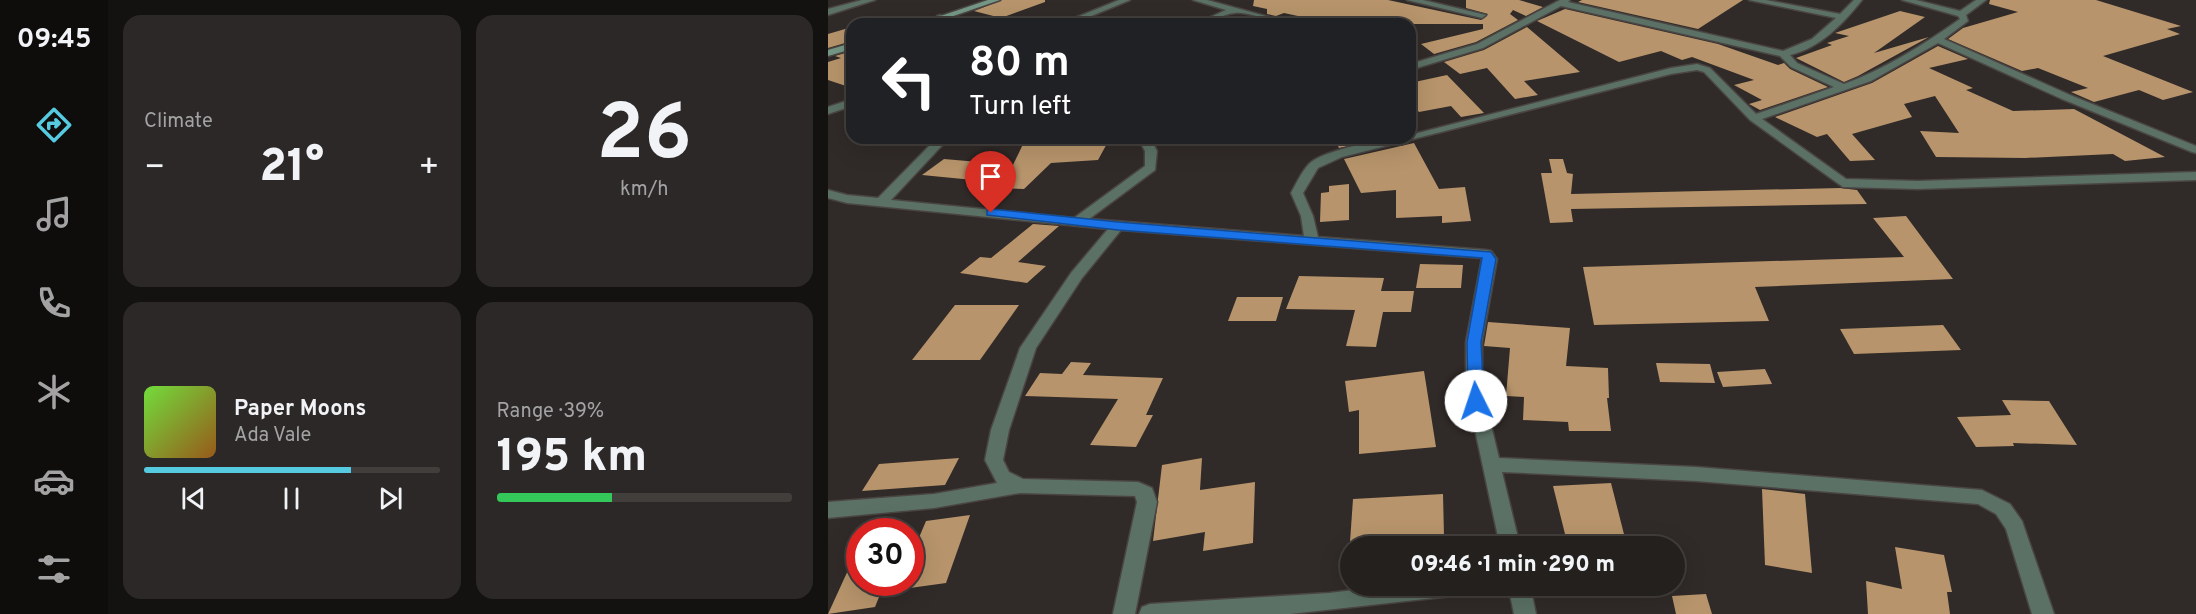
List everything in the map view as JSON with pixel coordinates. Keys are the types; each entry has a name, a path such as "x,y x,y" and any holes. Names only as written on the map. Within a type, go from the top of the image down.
{"street":[{"path":"828,12 871,0"},
{"path":"940,18 996,0"},
{"path":"1080,18 1126,0"},
{"path":"1197,0 1267,18"},
{"path":"1411,0 1482,15"},
{"path":"1753,0 1842,17"},
{"path":"1416,65 1480,46 1563,2 1783,54 1798,51 1814,42 1858,0"},
{"path":"1754,118 1867,79 1938,39 1965,19 1960,14 1906,0"},
{"path":"1960,14 1971,10 1982,0"},
{"path":"1214,18 1234,10"},
{"path":"1938,39 2066,97 2196,150"},
{"path":"828,53 846,48"},
{"path":"1783,54 1794,65 1843,87"},
{"path":"1416,136 1671,71 1697,67 1707,70 1754,118 1843,183 1918,185 2196,176"},
{"path":"828,111 846,104"},
{"path":"882,202 937,144"},
{"path":"1078,221 1151,167 1151,152 1147,144"},
{"path":"1312,241 1307,216 1297,193 1313,166 1338,154 1383,144"},
{"path":"828,194 847,199 1118,226 1486,254 1490,259 1474,342 1474,388 1508,536"},
{"path":"828,209 847,199"},
{"path":"1020,486 1002,477 994,460 1000,430 1028,348 1076,276 1118,226"},
{"path":"1491,464 1526,468 1696,474 1982,497 2003,509 2015,527 2043,614"},
{"path":"828,510 934,501 1020,486 1138,489 1145,493 1147,502 1125,614"},
{"path":"1150,614 1329,602 1379,596"},
{"path":"1522,596 1525,614"}],"building":[{"path":"1002,0 1045,0 1045,2 1001,18 974,11"},
{"path":"1254,0 1388,0 1481,20 1488,14 1466,8 1466,0 1519,0 1543,7 1526,16 1513,10 1510,14 1518,20 1476,42 1434,54 1421,44 1483,29 1483,24 1416,24 1416,18 1307,18 1284,13 1276,16 1267,14 1267,9 1253,6"},
{"path":"1582,0 1743,0 1698,29 1578,2"},
{"path":"1990,0 2096,0 2181,26 2167,29 2180,34 2103,56 2193,92 2163,100 2139,90 2094,102 2071,92 2088,88 2038,68 2022,71 1948,39 1963,28 2018,12 1989,4"},
{"path":"1565,9 1718,44 1778,65 1784,63 1790,69 1828,87 1760,110 1749,104 1762,100 1734,85 1754,80 1692,57 1682,60 1661,51 1619,62 1537,21"},
{"path":"1900,11 1925,17 1874,53 1929,37 1858,76 1844,82 1796,58 1832,45 1827,43 1849,36 1835,33"},
{"path":"1527,27 1580,72 1524,81 1538,95 1515,99 1487,68 1460,74 1444,62 1484,50"},
{"path":"846,29 846,43 828,48 828,34"},
{"path":"1938,46 1968,59 1929,68 1973,88 1966,90 2013,111 2074,109 2165,157 2125,161 2113,154 2025,158 1936,157 1920,131 1959,133 1935,96 1904,104 1912,117 1852,134 1875,160 1850,161 1827,134 1817,137 1775,117 1872,83"},
{"path":"846,53 846,86 828,80 828,62 841,58 835,56"},
{"path":"1447,75 1484,113 1461,117 1451,106 1419,112 1416,109 1416,82"},
{"path":"1023,144 1107,144 1098,160 1051,163 1024,189 998,188 1004,183 922,175 944,159 1013,165"},
{"path":"1337,144 1357,144 1339,148"},
{"path":"1415,144 1439,189 1465,187 1471,221 1442,223 1442,216 1396,218 1396,190 1361,193 1344,159"},
{"path":"1549,159 1563,159 1567,173 1573,174 1571,194 1840,188 1857,190 1867,204 1571,209 1573,222 1550,223 1541,173 1552,173"},
{"path":"1349,184 1349,220 1320,222 1321,193 1329,192 1329,186"},
{"path":"1906,216 1953,279 1755,287 1769,321 1594,325 1583,267 1904,257 1873,218"},
{"path":"1033,224 1059,226 1018,262 1046,266 1027,283 960,273 980,257 991,258"},
{"path":"1420,264 1463,265 1461,288 1416,288"},
{"path":"1299,276 1384,278 1381,291 1414,291 1411,312 1383,312 1376,347 1346,346 1355,310 1286,309"},
{"path":"1237,297 1283,297 1276,321 1228,321"},
{"path":"955,305 1019,305 980,360 912,360"},
{"path":"1488,322 1570,328 1566,366 1608,368 1609,398 1607,398 1611,431 1569,431 1568,422 1523,420 1524,397 1506,396 1510,348 1484,346"},
{"path":"1943,325 1961,350 1854,354 1840,329"},
{"path":"1071,362 1091,363 1083,375 1163,378 1146,415 1153,415 1136,447 1090,445 1118,399 1025,396 1040,373 1062,374"},
{"path":"1656,363 1710,364 1715,383 1660,382"},
{"path":"1765,369 1772,384 1723,387 1717,372"},
{"path":"1424,371 1436,447 1359,454 1359,410 1349,412 1345,381"},
{"path":"2002,400 2049,401 2077,445 2013,443 2014,446 1976,447 1957,417 2011,415"},
{"path":"959,458 945,485 862,491 879,464"},
{"path":"1202,458 1200,490 1255,482 1253,543 1203,551 1205,532 1153,541 1162,465"},
{"path":"1611,483 1624,536 1566,536 1553,486"},
{"path":"1762,489 1805,494 1812,573 1765,565"},
{"path":"1443,494 1444,536 1350,536 1353,499"},
{"path":"970,515 946,583 924,586 924,526 926,521"},
{"path":"1895,547 1944,555 1952,592 1947,592 1950,614 1868,614 1866,581 1902,589"},
{"path":"846,575 846,596 879,596 875,607 828,614"},
{"path":"1706,594 1712,614 1676,614 1672,596"}],"route":[{"path":"991,213 1118,226 1486,254 1490,259 1474,342 1476,401"}]}
